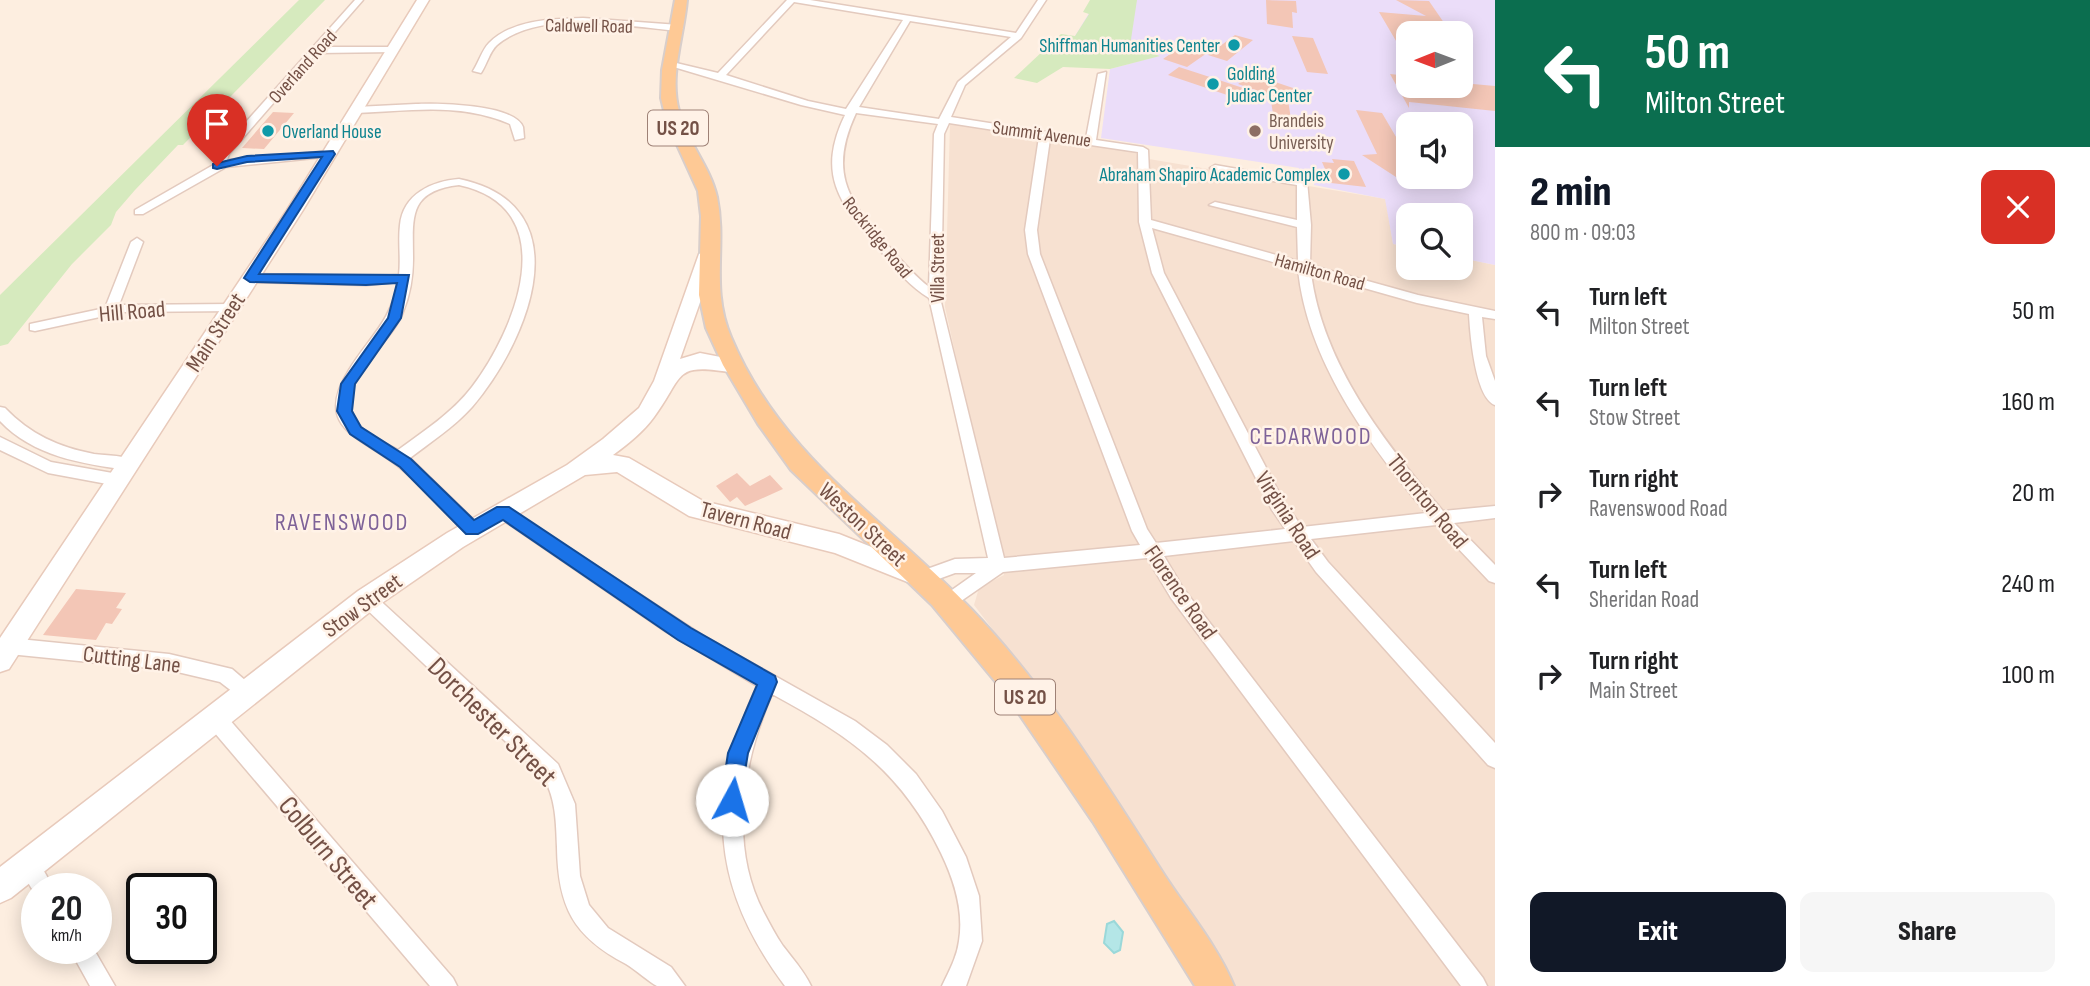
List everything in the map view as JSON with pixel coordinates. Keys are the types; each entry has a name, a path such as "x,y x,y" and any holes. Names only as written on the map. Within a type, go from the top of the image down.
{"main road":[{"name":"Main Street","path":"231,308 330,154 422,0"},
{"name":"Weston Street","path":"681,0 672,65 671,108 702,175 708,197 711,309 734,366 789,450 859,522 947,602 998,662 1040,718 1216,986"}],"street":[{"name":"Overland Road","path":"220,165 224,153 359,0"},
{"path":"720,76 794,0 846,4 908,18 1018,36"},
{"name":"Villa Street","path":"998,567 935,296 939,134 943,120 966,78 1018,36 1042,0"},
{"name":"Rockridge Road","path":"908,18 850,111 837,168 842,194 863,225 918,285 935,296"},
{"name":"Caldwell Road","path":"478,71 494,43 513,32 534,25 570,21 679,27"},
{"path":"316,50 393,50"},
{"name":"Summit Avenue","path":"672,65 720,76 808,104 1140,148"},
{"path":"1091,140 1103,74"},
{"path":"356,110 432,106 472,109 514,122 518,127 519,138"},
{"name":"Florence Road","path":"1045,134 1031,230 1036,262 1151,551 1177,593 1475,986"},
{"name":"Virginia Road","path":"1140,148 1145,155 1145,222 1155,265 1180,320 1260,474 1296,534 1495,758"},
{"path":"139,212 220,165 247,159 330,154"},
{"name":"Thornton Road","path":"1216,168 1303,183 1305,267 1311,306 1336,367 1385,447 1437,519 1495,576"},
{"path":"399,458 458,411 487,375 520,305 530,260 528,240 511,209 470,182 443,183 422,195 409,213 405,230 405,278 394,318 352,376 344,404 346,416 355,430 399,458 472,529"},
{"path":"1216,205 1305,225"},
{"name":"Hamilton Road","path":"1145,222 1305,267 1495,315"},
{"path":"111,309 137,242"},
{"path":"641,473 631,454 631,444 656,397 709,251"},
{"path":"250,278 366,281 405,278"},
{"name":"Hill Road","path":"35,327 111,309 231,308"},
{"name":"Main Street","path":"3,655 231,308"},
{"path":"1475,312 1479,356 1495,400"},
{"name":"Stow Street","path":"0,887 367,599 472,529 575,471 626,432 656,397 670,373 688,362 709,360 734,366"},
{"path":"0,412 26,437 57,451 96,460 123,472"},
{"path":"0,443 48,467 123,472"},
{"name":"Tavern Road","path":"575,471 610,462 641,473 677,499 697,509 852,548 922,578"},
{"path":"503,511 684,634 822,709 861,734 914,785 933,813 961,872 973,919 970,950 954,986"},
{"path":"922,578 955,566 981,564 998,567 1495,512"},
{"path":"799,534 839,534 859,522"},
{"path":"947,602 998,567"},
{"name":"Dorchester Street","path":"367,599 551,771 565,799 566,868 582,916 602,940 664,975 673,986"},
{"name":"Cutting Lane","path":"3,655 127,657 169,662 225,675 246,693"},
{"path":"768,682 750,719 736,761 732,800 733,836 754,920 773,953 799,986"},
{"name":"Colburn Street","path":"215,718 445,986"},
{"path":"28,865 33,873"},
{"path":"90,964 103,986"}],"shaded area":[{"name":"Brandeis University","path":"1097,0 1495,0 1495,265 1473,260 1473,203 1396,203 1396,245 1393,244 1385,199 1314,185 1314,178 1300,175 1299,168 1101,138 1110,69 1159,56 1150,50 1075,36"},
{"path":"950,124 1136,149 1137,157 1386,199 1393,244 1396,245 1396,280 1473,280 1473,260 1495,265 1495,986 1232,986 1054,710 974,605 979,588 1004,575 945,307"}],"green space":[{"path":"299,0 325,0 183,145 178,145 135,190 116,212 111,225 72,264 8,344 0,346 0,295"},
{"path":"1090,0 1137,0 1130,46 1160,56 1110,69 1063,67 1037,83 1014,78 1061,34 1075,36 1089,14 1083,12"}],"water":[{"path":"1114,921 1123,932 1120,950 1114,953 1104,943 1107,924"}],"building":[{"path":"1266,0 1296,1 1297,13 1292,12 1293,28 1267,24"},
{"path":"1396,0 1429,1 1443,21 1396,21 1396,41 1379,12 1426,16"},
{"name":"Shiffman Humanities Center","path":"1235,35 1253,40 1227,61 1208,55"},
{"path":"1292,36 1313,38 1328,74 1307,72"},
{"path":"1183,45 1207,53 1187,67 1163,59"},
{"name":"Golding Judiac Center","path":"1179,67 1243,88 1233,97 1168,75"},
{"path":"1251,74 1299,90 1287,94 1291,119 1287,118 1288,122 1274,120 1270,95 1238,84"},
{"path":"1474,84 1495,86 1495,111 1409,102 1409,108 1403,98 1474,98"},
{"path":"1356,110 1382,113 1396,137 1396,177 1362,155 1377,154"},
{"name":"Overland House","path":"273,112 294,113 264,149 242,148"},
{"name":"Abraham Shapiro Academic Complex","path":"1332,159 1354,161 1366,187 1331,183 1322,162 1334,163"},
{"path":"737,473 750,486 770,475 783,489 745,506 737,497 730,502 716,486"},
{"path":"76,589 126,593 116,608 122,609 112,624 106,623 96,640 43,635"}],"place":[{"name":"Shiffman Humanities Center","path":"1234,45"},
{"name":"Golding Judiac Center","path":"1213,84"},
{"name":"Overland House","path":"268,131"},
{"name":"Brandeis University","path":"1255,131"},
{"name":"Abraham Shapiro Academic Complex","path":"1344,174"}],"district":[{"name":"CEDARWOOD","path":"1311,436"},
{"name":"RAVENSWOOD","path":"342,522"}],"route":[{"path":"217,166 247,159 330,154 250,278 384,281 405,278 394,318 348,384 344,411 355,430 405,463 472,529 503,511 684,634 768,682 750,719 738,753 732,800"}]}
